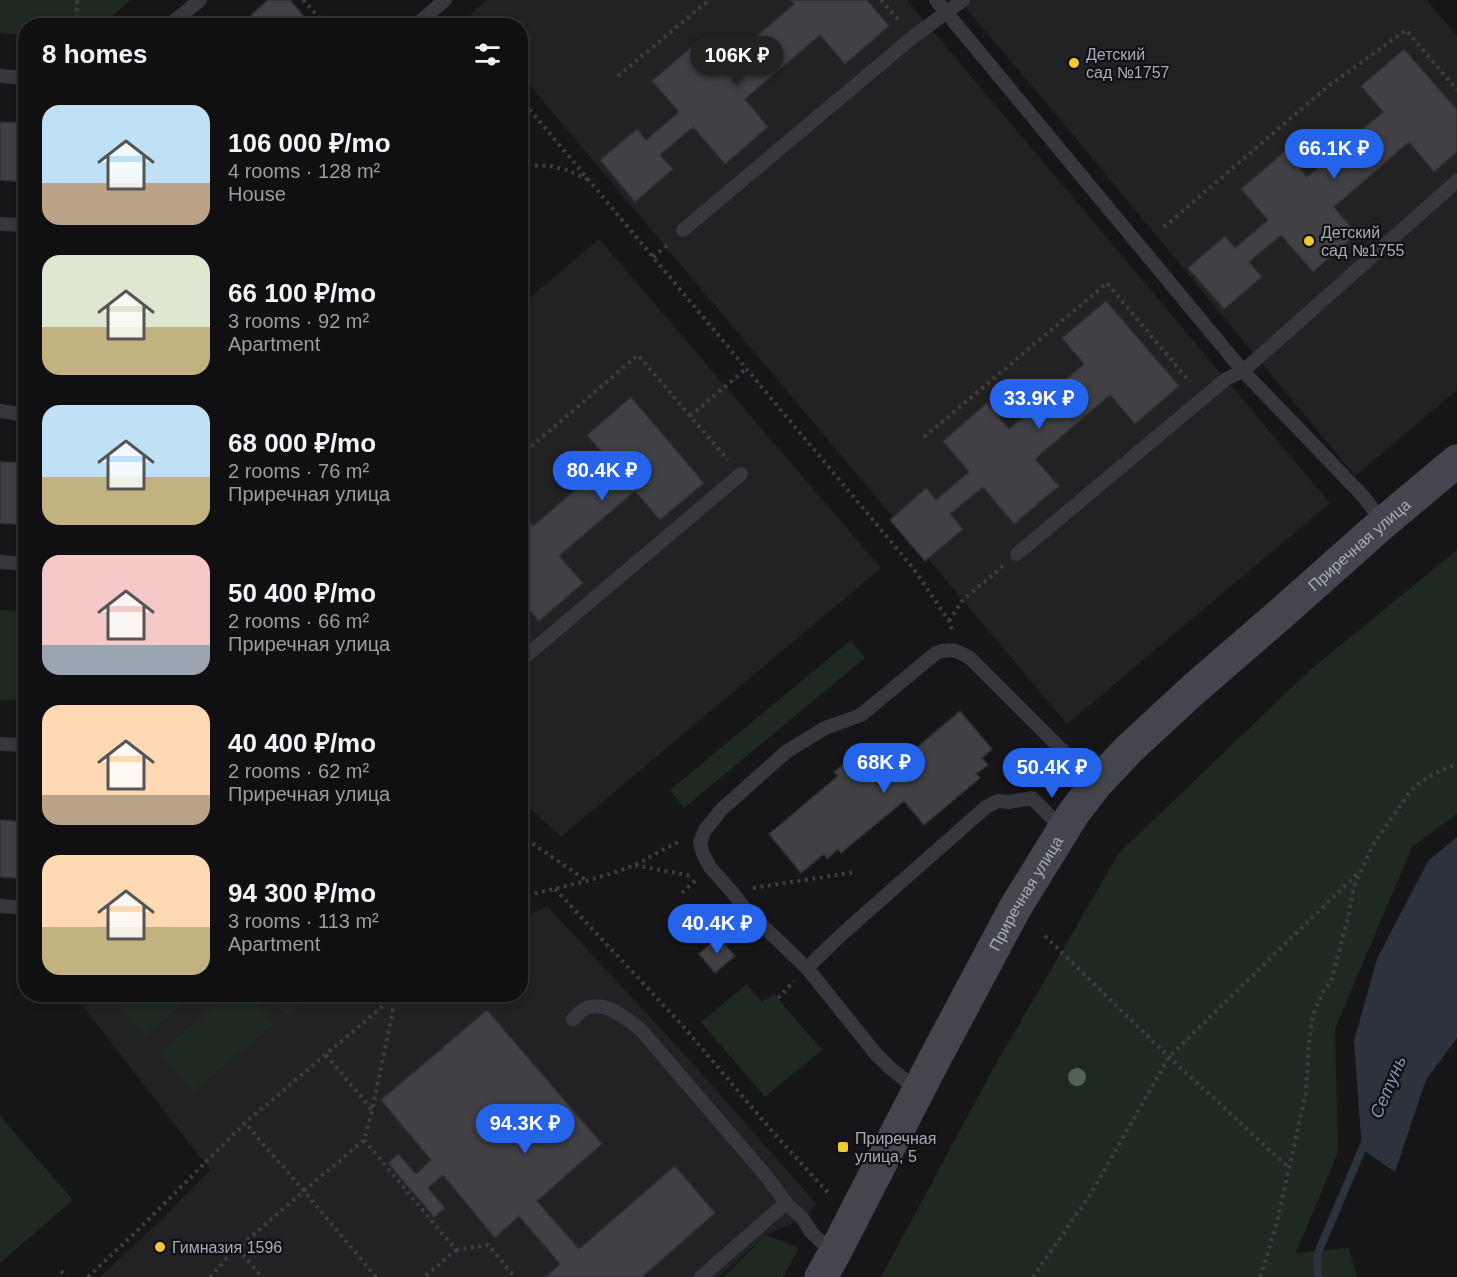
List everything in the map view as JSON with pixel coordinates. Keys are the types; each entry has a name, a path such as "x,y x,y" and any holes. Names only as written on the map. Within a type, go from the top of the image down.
{"street":[{"name":"Приречная улица","path":"827,1266 1016,908 1063,829 1096,784 1194,689 1457,461"}],"lane":[{"path":"178,18 200,0"},
{"path":"936,0 1243,371 1363,496 1384,522"},
{"path":"683,230 913,37 963,0"},
{"path":"422,18 436,3"},
{"path":"0,76 18,77"},
{"path":"1017,554 1226,379 1243,371 1457,181"},
{"path":"0,224 18,225"},
{"path":"0,411 18,414"},
{"path":"528,654 741,474"},
{"path":"0,562 18,563"},
{"path":"918,1090 876,1054 807,968 746,910 710,867 700,843 705,830 722,809 786,752 825,728 861,716 936,654 945,650 961,652 970,658 1096,784"},
{"path":"0,744 18,745"},
{"path":"807,968 986,807 998,801 1009,802 1032,798 1063,829"},
{"path":"0,906 18,907"},
{"path":"573,1019 585,1009 596,1006 610,1009 641,1030 735,1138 786,1203 803,1219 827,1266"},
{"path":"701,1277 786,1203"}],"path":[{"path":"76,0 76,18"},
{"path":"303,0 320,18"},
{"path":"618,76 709,0"},
{"path":"881,0 913,37"},
{"path":"1164,227 1327,87 1406,30 1457,90"},
{"path":"528,107 913,568 949,621 961,652"},
{"path":"528,165 550,166 567,170 590,181"},
{"path":"924,436 1107,283 1204,398"},
{"path":"528,449 638,355 741,474"},
{"path":"690,416 747,368"},
{"path":"949,621 962,601 1017,554"},
{"path":"1260,1277 1276,1226 1306,1092 1313,1015 1324,990 1331,981 1354,886 1373,845 1410,792 1439,771 1457,764"},
{"path":"528,840 588,881"},
{"path":"528,895 588,881 635,865 672,844 684,840 700,843"},
{"path":"635,865 699,878 732,892 856,872"},
{"path":"1033,1277 1090,1195 1169,1057 1362,870"},
{"path":"555,889 682,1025 830,1196"},
{"path":"1045,936 1169,1057 1289,1168"},
{"path":"88,1277 245,1123 389,1002"},
{"path":"210,1277 238,1249 364,1140 395,1002"},
{"path":"326,1055 372,1111"},
{"path":"245,1123 376,1277"},
{"path":"364,1140 456,1250"},
{"path":"425,1277 456,1250 488,1245 514,1277"},
{"path":"238,1249 262,1277"},
{"path":"61,1271 66,1277"}],"shaded area":[{"path":"0,0 130,0 110,18 18,18 18,34 0,33"},
{"path":"487,0 907,0 1330,503 1067,724 528,83 528,18 473,18 470,15"},
{"name":"Детский сад №1755","path":"959,0 1427,0 1457,36 1457,390 1355,476"},
{"path":"599,239 881,568 561,837 528,806 528,299"},
{"path":"1457,550 1457,814 1412,847 1335,1029 1338,1152 1296,1253 1349,1248 1357,1277 881,1277 994,1067 1119,853 1310,670"},
{"path":"0,610 18,611 18,701 0,700"},
{"path":"851,640 865,658 684,808 670,790"},
{"path":"547,906 686,1056 817,1204 803,1219 766,1235 719,1277 100,1277 210,1170 80,1002 528,1002 528,916"},
{"path":"747,984 762,1002 774,994 822,1050 765,1097 701,1022"},
{"path":"116,1002 185,1002 144,1036"},
{"path":"220,1002 256,1002 274,1024 192,1092 159,1053"},
{"path":"274,1002 302,1002 286,1015"},
{"path":"0,1116 73,1200 0,1263"},
{"path":"766,1235 799,1248 783,1277 723,1277"}],"water":[{"path":"1457,837 1457,1038 1426,1080 1395,1172 1362,1149 1354,1041 1377,959 1428,861"}],"building":[{"path":"268,0 290,0 305,18 248,18"},
{"path":"791,0 867,0 889,26 845,64 820,35 745,99 768,127 725,164 693,127 660,155 673,169 635,202 600,160 637,129 646,140 679,112 652,81 696,43 719,69 794,4"},
{"path":"1404,49 1457,110 1457,152 1434,172 1409,142 1334,207 1357,234 1313,272 1281,235 1249,262 1262,277 1224,309 1188,268 1225,236 1235,248 1268,220 1241,189 1285,151 1307,177 1383,112 1361,86"},
{"path":"0,122 18,123 18,181 0,180"},
{"path":"1106,301 1179,386 1135,424 1110,395 1035,459 1059,486 1014,524 983,487 950,514 963,529 925,561 890,520 926,488 936,500 969,472 943,441 987,403 1009,429 1084,364 1062,338"},
{"path":"631,397 704,483 660,520 635,491 559,556 583,583 539,621 528,608 528,520 533,526 609,461 587,435"},
{"path":"0,462 18,463 18,524 0,523"},
{"path":"960,711 992,749 982,758 988,765 976,774 980,778 924,825 904,801 841,853 838,849 827,859 824,854 801,873 769,834 838,776 834,772 853,756 881,789 907,767 902,760"},
{"path":"0,820 18,821 18,878 0,877"},
{"path":"718,937 735,956 715,973 699,954"},
{"path":"487,1010 602,1144 537,1201 579,1249 675,1166 715,1213 642,1277 546,1277 560,1264 519,1216 495,1238 443,1175 428,1188 445,1208 434,1217 388,1163 398,1154 416,1174 431,1160 381,1100"}],"waterway":[{"name":"Сетунь","path":"1318,1277 1317,1255 1366,1140"}],"place":[{"name":"Детский сад №1757","path":"1074,63"},
{"name":"Детский сад №1755","path":"1309,241"},
{"name":"Приречная улица, 5","path":"843,1147"},
{"name":"Гимназия 1596","path":"160,1247"}]}
